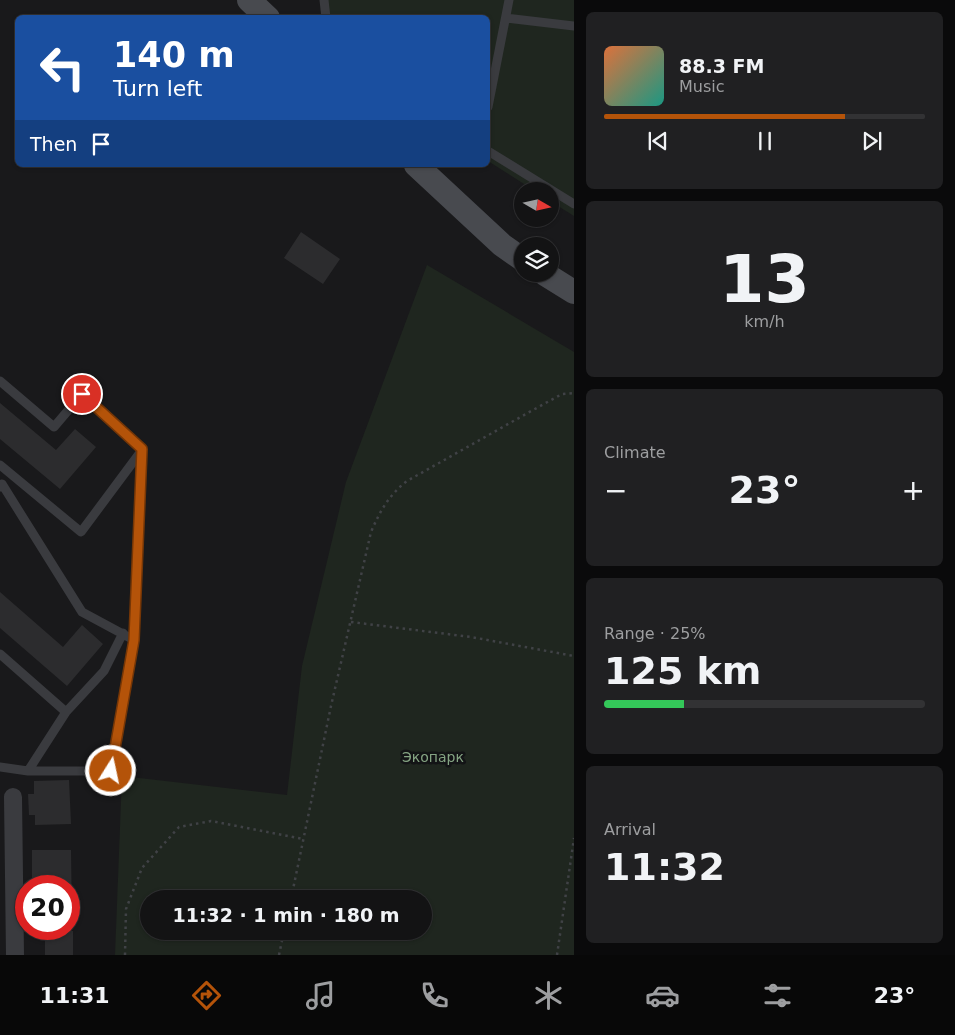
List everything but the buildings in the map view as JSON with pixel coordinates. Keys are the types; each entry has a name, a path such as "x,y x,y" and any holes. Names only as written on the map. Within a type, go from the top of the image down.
{"main road":[{"path":"249,0 265,15"},
{"path":"418,167 502,245 514,253"},
{"path":"558,282 574,292"}],"street":[{"path":"13,797 15,955"}],"lane":[{"path":"324,0 326,15"},
{"path":"490,97 509,0"},
{"path":"506,18 574,26"},
{"path":"490,152 574,204"},
{"path":"0,381 54,427 82,394 142,449 134,640 111,771 28,772 0,767"},
{"path":"0,465 81,532 142,449"},
{"path":"16,478 1,486 82,612 134,640"},
{"path":"28,772 66,712 104,671 123,633"},
{"path":"0,654 66,712"}],"path":[{"path":"293,890 331,706 371,532 382,507 395,490 407,480 562,394 574,394"},
{"path":"351,622 471,637 574,656"},
{"path":"124,955 126,909 142,868 179,827 211,821 303,839"},
{"path":"556,955 574,838"},
{"path":"279,955 282,940"}],"green space":[{"path":"324,0 574,0 574,216 559,207 559,182 521,182 490,162 490,15 326,15"},
{"name":"Экопарк","path":"427,265 574,352 574,955 115,955 122,776 287,795 302,666 346,482"}],"route":[{"path":"82,394 142,449 134,640 111,771"}]}
